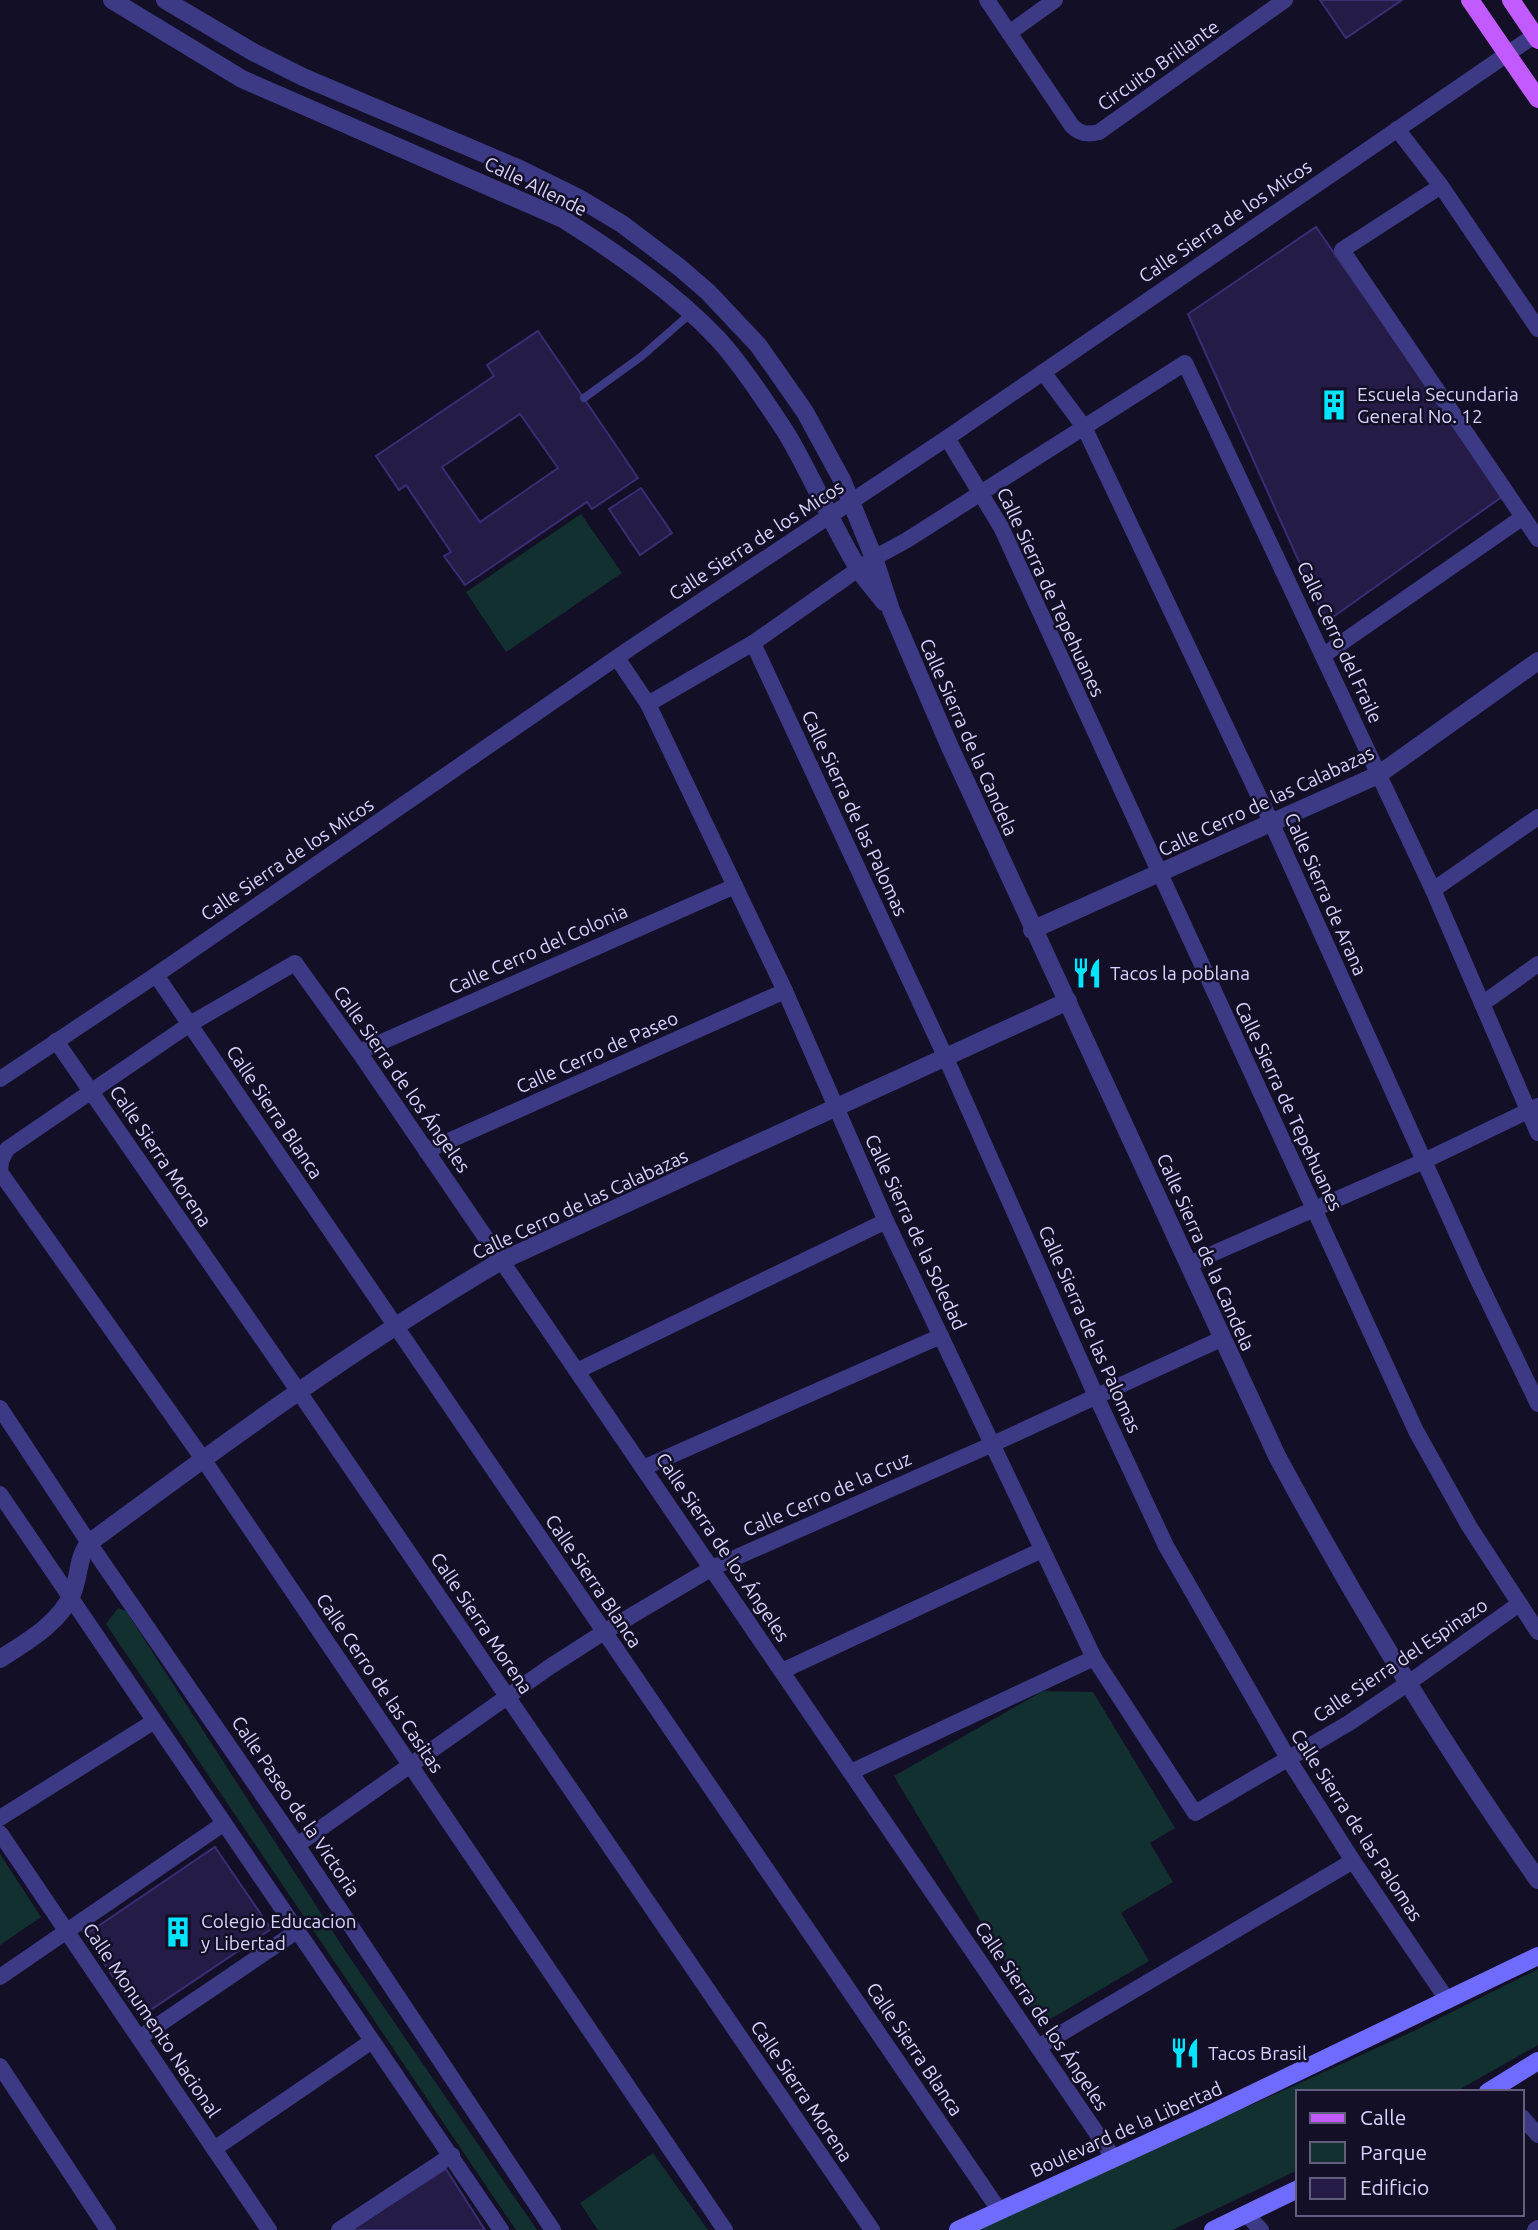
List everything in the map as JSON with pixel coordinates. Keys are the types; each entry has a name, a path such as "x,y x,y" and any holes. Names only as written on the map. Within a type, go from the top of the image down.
{"main road":[{"path":"1470,0 1538,99"},
{"path":"1511,0 1537,36"},
{"name":"Boulevard de la Libertad","path":"958,2230 1112,2157 1204,2118 1538,1956"},
{"path":"1495,2090 1538,2061"},
{"path":"1213,2230 1296,2190"}],"street":[{"name":"Calle Allende","path":"112,0 242,79 563,219 604,245 660,287 719,341 784,431 859,569"},
{"name":"Calle Allende","path":"165,0 253,52 303,77 520,169 577,197 622,224 679,267 739,324 783,377 827,451 874,558"},
{"name":"Circuito Brillante","path":"987,0 1072,125 1084,134 1091,135 1099,132 1285,0"},
{"path":"1009,33 1055,0"},
{"name":"Calle Sierra de los Micos","path":"0,1079 617,658 852,503 1507,53 1537,36"},
{"path":"1397,129 1441,186 1538,329"},
{"path":"1441,186 1342,250 1538,539"},
{"path":"719,341 739,324"},
{"name":"Calle Cerro del Fraile","path":"1084,427 1185,363 1433,890 1482,1004 1533,1109 1538,1133"},
{"name":"Calle Sierra de Arana","path":"1042,372 1084,427 1272,824 1424,1161 1538,1404"},
{"path":"648,704 753,643 874,558 1084,427"},
{"name":"Calle Sierra de Tepehuanes","path":"947,438 1001,527 1416,1431 1469,1526 1538,1632"},
{"path":"1324,655 1523,517"},
{"name":"Calle Sierra de la Candela","path":"874,558 891,610 1032,930 1068,1001 1277,1456 1337,1568 1408,1684 1493,1817 1538,1880"},
{"name":"Calle Sierra de la Candela","path":"859,569 891,610"},
{"name":"Calle Sierra de las Palomas","path":"753,643 945,1056 1096,1396 1167,1546 1289,1760 1353,1861 1448,2001"},
{"name":"Calle Sierra de la Soledad","path":"617,658 648,704 735,886 785,991 886,1221 1094,1658 1195,1813"},
{"name":"Calle Cerro de las Calabazas","path":"1032,930 1378,775 1538,662"},
{"path":"1433,890 1538,817"},
{"name":"Calle Cerro del Colonia","path":"359,1052 735,886"},
{"name":"Calle Sierra de los Ángeles","path":"190,1024 295,962 852,1772 1112,2157"},
{"path":"1482,1004 1538,964"},
{"name":"Calle Sierra Blanca","path":"156,975 999,2210"},
{"name":"Calle Cerro de Paseo","path":"426,1151 785,991"},
{"name":"Calle Cerro de las Calabazas","path":"89,1543 299,1392 395,1327 501,1261 1068,1001"},
{"path":"3,1150 190,1024"},
{"name":"Calle Sierra Morena","path":"56,1041 872,2230"},
{"path":"1189,1264 1424,1161 1533,1109"},
{"name":"Calle Cerro de las Casitas","path":"3,1150 0,1172 203,1459 725,2230"},
{"path":"577,1371 886,1221"},
{"path":"643,1468 941,1336"},
{"name":"Calle Cerro de la Cruz","path":"297,1845 604,1632 712,1568 993,1444 1221,1339"},
{"name":"Calle Paseo de la Victoria","path":"0,1408 89,1543 297,1845 553,2230"},
{"path":"0,1494 501,2230"},
{"path":"0,1659 32,1639 56,1619 74,1591 81,1553 89,1543"},
{"path":"782,1671 1042,1550"},
{"name":"Calle Sierra del Espinazo","path":"1195,1813 1289,1760 1408,1684 1519,1604"},
{"path":"852,1772 1094,1658"},
{"path":"0,1818 153,1721"},
{"path":"0,1977 223,1824"},
{"name":"Calle Monumento Nacional","path":"0,1833 269,2230"},
{"path":"1038,2047 1353,1861"},
{"path":"139,2038 297,1931"},
{"path":"214,2149 372,2041"},
{"path":"0,2066 108,2230"},
{"path":"1524,2119 1538,2135"},
{"path":"339,2230 452,2155"},
{"path":"1247,2215 1261,2230"}],"lane":[{"path":"584,398 642,356 691,313"}],"green space":[{"path":"581,514 622,573 506,652 466,592"},
{"path":"118,1608 126,1611 346,1952 537,2230 516,2230 106,1624"},
{"path":"1043,1691 1093,1692 1175,1828 1150,1843 1173,1882 1121,1913 1149,1961 1042,2024 894,1776"},
{"path":"0,1854 41,1917 0,1945"},
{"path":"1538,1969 1538,2045 1459,2090 1296,2090 1296,2171 1172,2230 977,2230 1416,2030"},
{"path":"653,2153 708,2230 598,2230 580,2203"}],"building":[{"path":"1320,0 1402,0 1346,38"},
{"name":"Escuela Secundaria General No. 12","path":"1316,227 1503,496 1326,622 1188,314"},
{"path":"538,331 638,478 592,509 587,502 465,585 444,556 451,552 406,485 399,490 376,456 494,376 487,365","holes":["520,414 558,468 480,522 442,467"]},
{"path":"641,488 672,533 640,555 609,509"},
{"name":"Colegio Educacion y Libertad","path":"215,1847 271,1929 140,2017 85,1935"},
{"path":"446,2169 485,2230 350,2230"}],"place":[{"name":"Escuela Secundaria General No. 12","path":"1334,405"},
{"name":"Tacos la poblana","path":"1087,973"},
{"name":"Colegio Educacion y Libertad","path":"178,1932"},
{"name":"Tacos Brasil","path":"1185,2053"}]}
